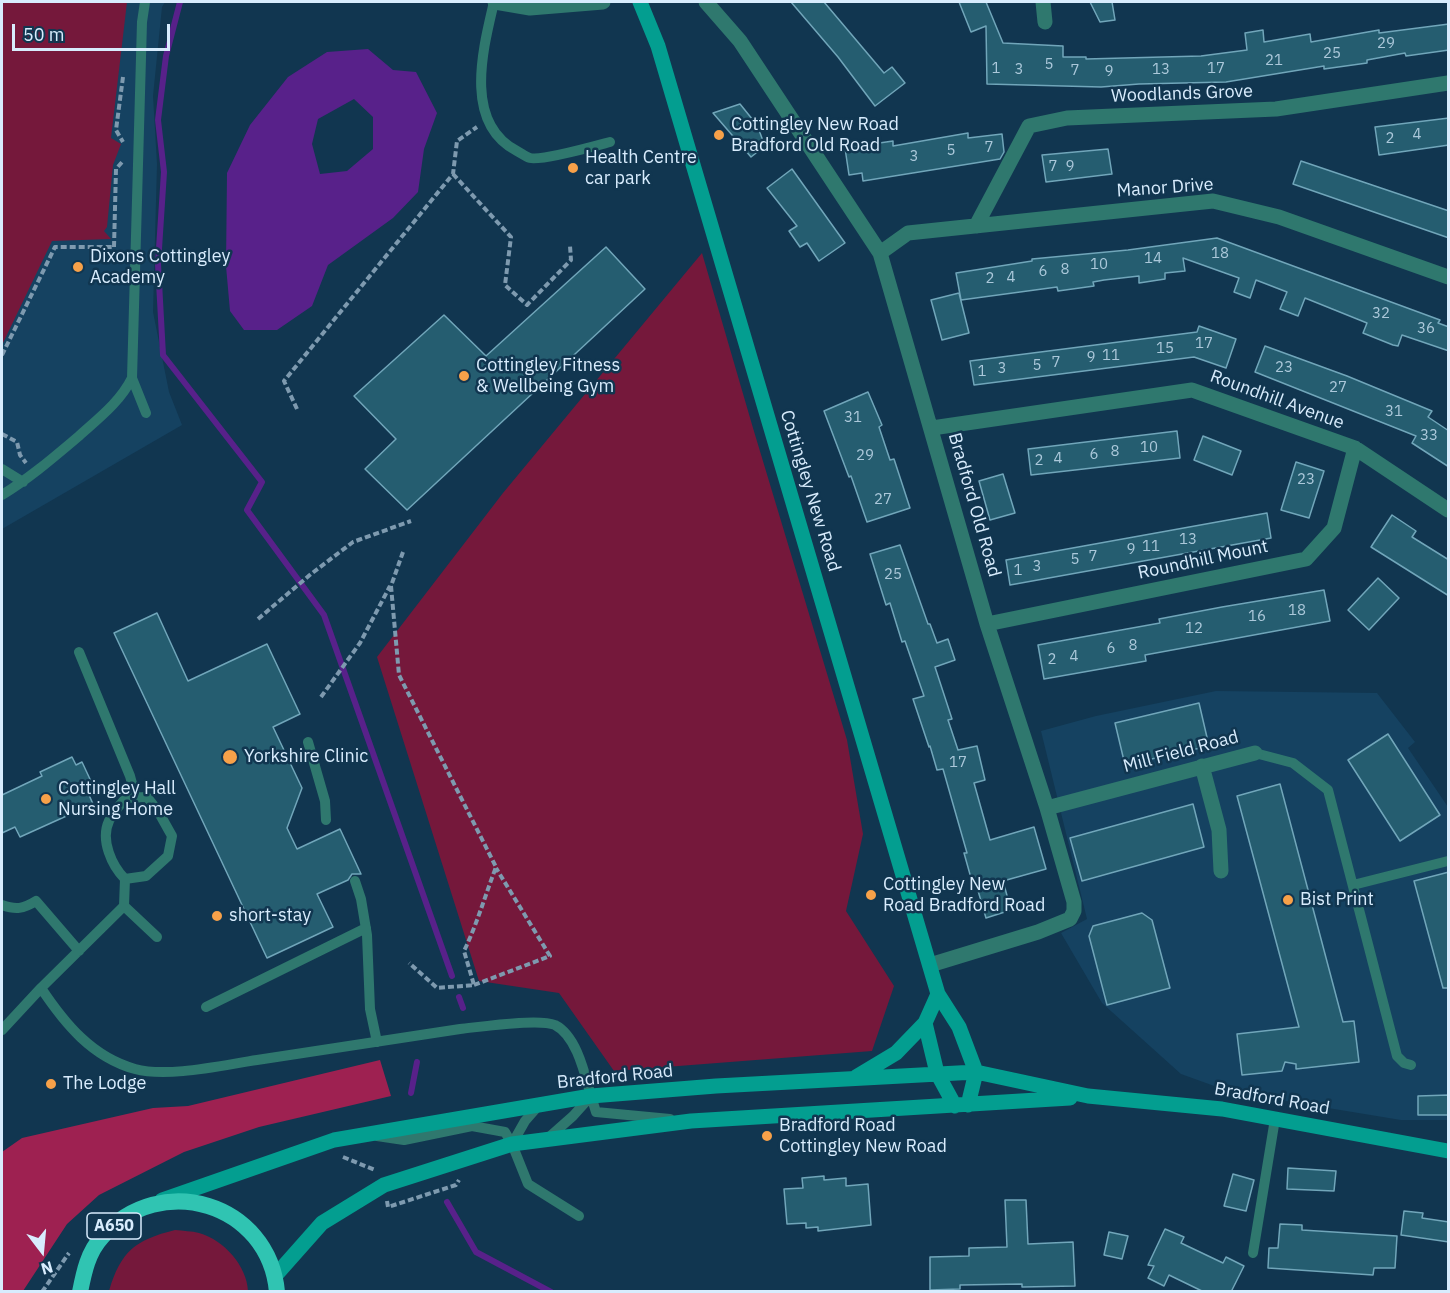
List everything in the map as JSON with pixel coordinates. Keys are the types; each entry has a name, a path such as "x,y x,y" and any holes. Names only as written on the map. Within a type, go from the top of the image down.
{"highway":[{"name":"A650","path":"67,1292 101,1237 126,1215 157,1203 190,1201 222,1210 245,1224 264,1248 276,1284"},
{"name":"A650","path":"80,1292 85,1266"}],"main road":[{"name":"Cottingley New Road","path":"640,2 658,46 938,994 959,1027 976,1072"},
{"path":"854,1078 896,1053 925,1023 938,994"},
{"path":"925,1023 937,1074 962,1106 976,1072"},
{"name":"Bradford Road","path":"157,1203 196,1187 334,1140 591,1096 976,1072 1088,1096 1222,1108 1449,1151"},
{"name":"Bradford Road","path":"276,1284 322,1223 384,1185 512,1144 691,1121 962,1106 1088,1096"}],"street":[{"path":"495,2 530,8 603,2"},
{"name":"Bradford Old Road","path":"706,2 740,41 880,253 987,624 1047,808 1074,902 1074,911 1070,919 1038,932 930,965"},
{"path":"1043,2 1045,22"},
{"name":"Woodlands Grove","path":"976,226 1029,126 1067,118 1276,109 1449,83"},
{"name":"Manor Drive","path":"880,253 908,233 1213,201 1279,217 1449,278"},
{"name":"Roundhill Avenue","path":"932,428 1192,390 1354,448 1449,510"},
{"name":"Roundhill Mount","path":"987,624 1306,559 1334,528 1354,448"},
{"name":"Mill Field Road","path":"1047,808 1255,753"},
{"path":"1202,766 1219,830 1221,870"}],"lane":[{"path":"145,2 142,22 132,378 146,413"},
{"path":"495,2 483,49 482,97 487,120 497,136 507,146 531,158 561,154 610,142"},
{"path":"2,495 35,474 107,412 125,392 132,378"},
{"path":"2,469 23,482"},
{"path":"79,652 130,776 136,798"},
{"path":"308,742 325,801 326,820"},
{"name":"Mill Field Road","path":"1255,753 1293,763 1328,789 1397,1056 1404,1063 1411,1065"},
{"path":"2,1029 124,906 125,879 110,859 107,824 126,798 147,797 172,836 168,856 146,876 125,879"},
{"path":"1353,885 1449,861"},
{"path":"355,881 362,899 366,928 370,1009 377,1042"},
{"path":"2,905 24,908 36,901 79,951"},
{"path":"124,906 157,937"},
{"path":"206,1007 366,928"},
{"path":"41,988 60,1017 90,1046 113,1061 155,1073 217,1066 410,1036 541,1022 555,1026 565,1033 574,1046 596,1112 691,1121"},
{"path":"547,1139 591,1096"},
{"path":"512,1144 525,1121 539,1105"},
{"path":"1253,1253 1275,1119"},
{"path":"368,1134 404,1140 472,1126 506,1132 528,1184 579,1216"}],"path":[{"path":"123,75 116,130 125,147"},
{"path":"297,409 284,381 453,174 457,141 487,120"},
{"path":"114,247 116,169 124,160 125,153"},
{"path":"453,174 511,237 505,285 527,305 571,260 570,246"},
{"path":"2,355 55,247 136,247"},
{"path":"2,434 17,442 20,455 35,474"},
{"path":"258,619 353,542 411,521"},
{"path":"403,552 391,586 399,675 496,867 550,956 474,985 437,988 409,963"},
{"path":"321,697 360,643 393,580"},
{"path":"474,985 464,951 477,923 496,867"}],"shaded area":[{"name":"Dixons Cottingley Academy","path":"2,2 165,2 162,7 153,96 157,164 153,312 169,392 182,425 2,529"},
{"path":"2,2 127,2 111,138 121,144 113,165 107,227 104,231 111,239 52,241 2,345"},
{"path":"368,49 393,70 416,72 437,113 424,149 418,192 393,218 328,265 312,306 277,330 244,330 230,311 226,266 227,173 250,125 288,77 327,52","holes":["354,99 373,117 373,149 347,171 320,174 312,144 318,119"]},
{"path":"702,253 847,740 863,834 846,911 894,986 872,1051 614,1071 559,993 479,981 377,657 503,493"},
{"path":"1216,691 1377,693 1415,742 1408,748 1448,807 1448,1120 1401,1120 1231,1092 1181,1074 1102,1003 1061,933 1087,919 1041,731 1096,716"},
{"path":"380,1060 391,1096 259,1127 184,1152 99,1195 67,1224 23,1291 2,1291 2,1152 22,1138 153,1108 188,1106"},
{"path":"175,1230 208,1236 225,1248 239,1264 247,1282 248,1291 109,1291 119,1266 132,1249 150,1238"}],"building":[{"path":"791,2 824,2 884,73 892,67 905,83 875,106 838,57"},
{"path":"959,2 986,2 1003,43 1063,46 1063,57 1086,57 1086,59 1201,56 1247,50 1245,33 1263,30 1264,42 1310,34 1311,42 1379,30 1379,33 1449,24 1449,50 1406,56 1405,53 1367,60 1367,63 1324,69 1324,66 1226,82 1101,87 987,84 986,26 971,32"},
{"path":"1090,2 1112,2 1115,20 1100,22"},
{"path":"740,104 757,125 765,146 751,157 713,113"},
{"path":"1449,118 1449,145 1379,155 1375,127"},
{"path":"968,133 968,138 1002,134 1004,152 1000,159 863,181 862,173 849,175 845,148 893,141 893,146"},
{"path":"1108,149 1112,174 1046,182 1042,155"},
{"path":"1301,161 1449,211 1449,238 1293,184"},
{"path":"792,169 845,243 819,261 807,243 800,247 789,231 797,226 767,188"},
{"path":"1217,238 1440,320 1438,323 1449,327 1449,351 1402,335 1398,346 1393,345 1363,333 1367,323 1305,298 1298,316 1280,309 1287,292 1256,280 1250,298 1234,292 1239,278 1183,258 1185,271 1165,273 1165,279 1139,283 1139,276 1093,282 1094,286 1058,291 1057,287 961,300 956,273 1032,261 1032,259 1128,250"},
{"name":"Cottingley Fitness & Wellbeing Gym","path":"606,247 645,289 407,510 365,469 396,439 354,396 444,315 486,356"},
{"path":"959,293 969,333 942,340 931,300"},
{"path":"1199,326 1236,339 1226,368 1194,357 974,385 970,361 1197,332"},
{"path":"1265,346 1432,411 1428,417 1449,431 1449,467 1412,443 1416,436 1255,372"},
{"path":"868,392 882,425 879,427 890,460 894,459 910,508 867,522 824,411"},
{"path":"1177,431 1180,458 1031,475 1028,449"},
{"path":"1203,436 1241,451 1232,475 1194,460"},
{"path":"1296,462 1324,471 1309,518 1281,510"},
{"path":"1003,474 1015,513 990,520 979,481"},
{"path":"1267,513 1271,538 1010,585 1006,560"},
{"path":"1392,515 1416,531 1412,537 1449,560 1449,596 1371,547"},
{"path":"900,545 937,643 948,639 955,660 935,667 952,719 948,720 958,750 977,746 985,780 974,783 990,840 1034,827 1046,869 1003,881 1011,910 986,918 974,877 971,878 964,853 967,853 943,769 937,770 913,699 924,696 905,641 902,642 890,603 886,605 870,554"},
{"path":"1378,578 1399,598 1369,630 1348,610"},
{"path":"1324,590 1330,621 1145,655 1146,661 1044,679 1038,645 1160,623 1159,619"},
{"name":"Yorkshire Clinic","path":"157,613 188,681 267,644 300,714 273,727 302,788 287,828 297,849 340,829 361,874 352,874 348,880 317,894 333,927 267,958 114,633"},
{"path":"1199,703 1209,746 1125,765 1115,723"},
{"path":"1388,734 1440,815 1400,841 1348,760"},
{"name":"Cottingley Hall Nursing Home","path":"72,757 76,765 82,762 96,792 89,795 93,804 20,837 15,827 2,833 2,795 42,776 40,772"},
{"name":"Bist Print","path":"1280,784 1343,1022 1354,1021 1359,1062 1296,1069 1296,1064 1285,1062 1282,1071 1242,1075 1237,1034 1299,1027 1237,796"},
{"path":"1193,804 1204,847 1082,881 1070,838"},
{"path":"1449,872 1449,988 1443,988 1414,881"},
{"path":"1142,913 1152,920 1170,988 1107,1005 1089,936 1093,926"},
{"path":"1449,1095 1449,1115 1418,1115 1418,1096"},
{"path":"1288,1168 1336,1171 1334,1191 1287,1189"},
{"path":"1233,1174 1254,1180 1246,1211 1224,1206"},
{"path":"824,1176 824,1180 846,1178 846,1186 868,1184 871,1225 818,1231 818,1227 806,1228 806,1223 787,1224 784,1189 803,1188 802,1178"},
{"path":"1005,1200 1026,1200 1028,1244 1073,1242 1075,1286 960,1285 960,1289 930,1290 930,1257 969,1256 969,1248 1007,1247"},
{"path":"1404,1211 1423,1213 1422,1218 1449,1222 1449,1242 1401,1235"},
{"path":"1280,1224 1302,1225 1302,1230 1397,1236 1395,1268 1374,1268 1373,1275 1268,1268 1269,1248 1278,1248"},
{"path":"1165,1229 1184,1237 1181,1243 1223,1263 1226,1257 1244,1266 1231,1292 1204,1292 1169,1275 1164,1286 1148,1278 1154,1266 1148,1265"},
{"path":"1109,1232 1128,1236 1122,1259 1104,1255"}],"waterway":[{"path":"180,2 166,56 158,120 164,172 158,264 163,355 262,482 247,510 324,615 452,976"},
{"path":"459,997 463,1008"},
{"path":"411,1093 417,1062"},
{"path":"447,1202 476,1252 551,1292"}],"place":[{"name":"Cottingley New Road Bradford Old Road","path":"719,135"},
{"name":"Health Centre car park","path":"573,168"},
{"name":"Dixons Cottingley Academy","path":"78,267"},
{"name":"Cottingley Fitness & Wellbeing Gym","path":"464,376"},
{"name":"Yorkshire Clinic","path":"230,757"},
{"name":"Cottingley Hall Nursing Home","path":"46,799"},
{"name":"Cottingley New Road Bradford Road","path":"871,895"},
{"name":"Bist Print","path":"1288,900"},
{"name":"short-stay","path":"217,916"},
{"name":"The Lodge","path":"51,1084"},
{"name":"Bradford Road Cottingley New Road","path":"767,1136"}]}
